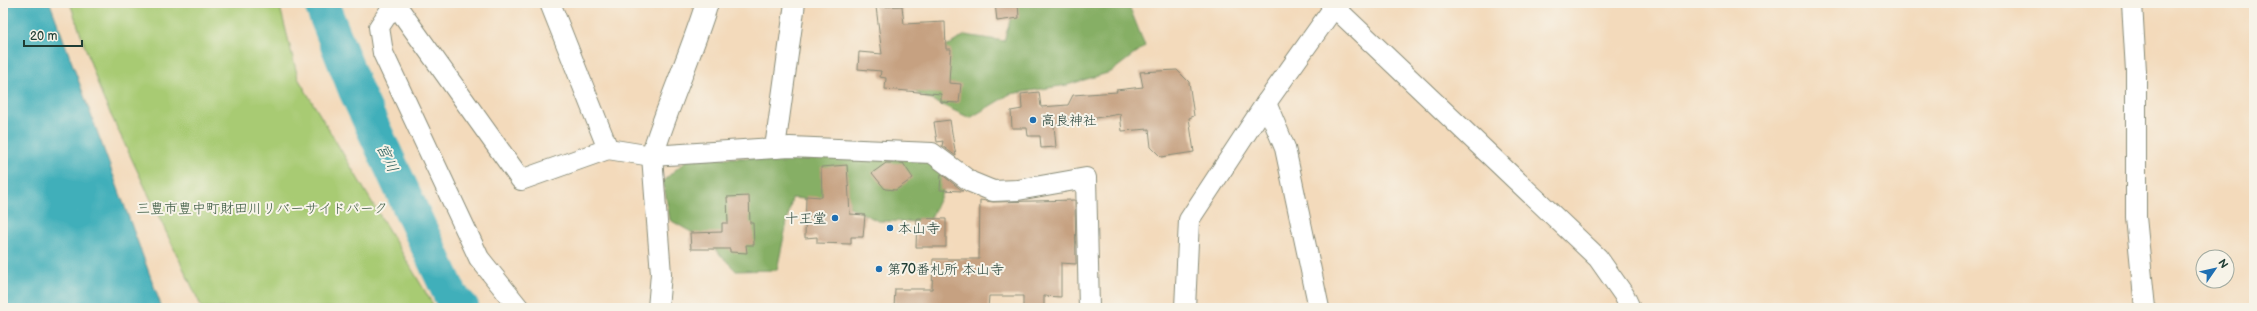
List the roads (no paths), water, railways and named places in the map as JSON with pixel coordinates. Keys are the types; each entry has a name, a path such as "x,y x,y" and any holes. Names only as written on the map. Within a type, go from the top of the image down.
{"street":[{"path":"550,3 608,150"},
{"path":"658,308 661,274 652,156 662,124 695,43 708,3"},
{"path":"775,148 795,3"},
{"path":"2132,3 2136,71 2136,217 2145,308"},
{"path":"519,308 479,258 383,53 379,27 395,4 521,180 608,150 652,156 775,148 932,153 971,182 993,191 1018,190 1086,178 1089,308"},
{"path":"1185,308 1189,220 1266,103 1334,4 1598,258 1624,295 1630,308"},
{"path":"1266,103 1285,148 1319,308"}],"water":[{"path":"3,3 50,3 162,308 3,308"}],"waterway":[{"name":"宮川","path":"321,3 356,91 451,296 462,308"}],"place":[{"name":"高良神社","path":"1033,120"},
{"name":"十王堂","path":"835,218"},
{"name":"本山寺","path":"890,228"},
{"name":"第70番札所 本山寺","path":"879,269"}],"park label":[{"name":"三豊市豊中町財田川リバーサイドパーク","path":"262,208"}]}
